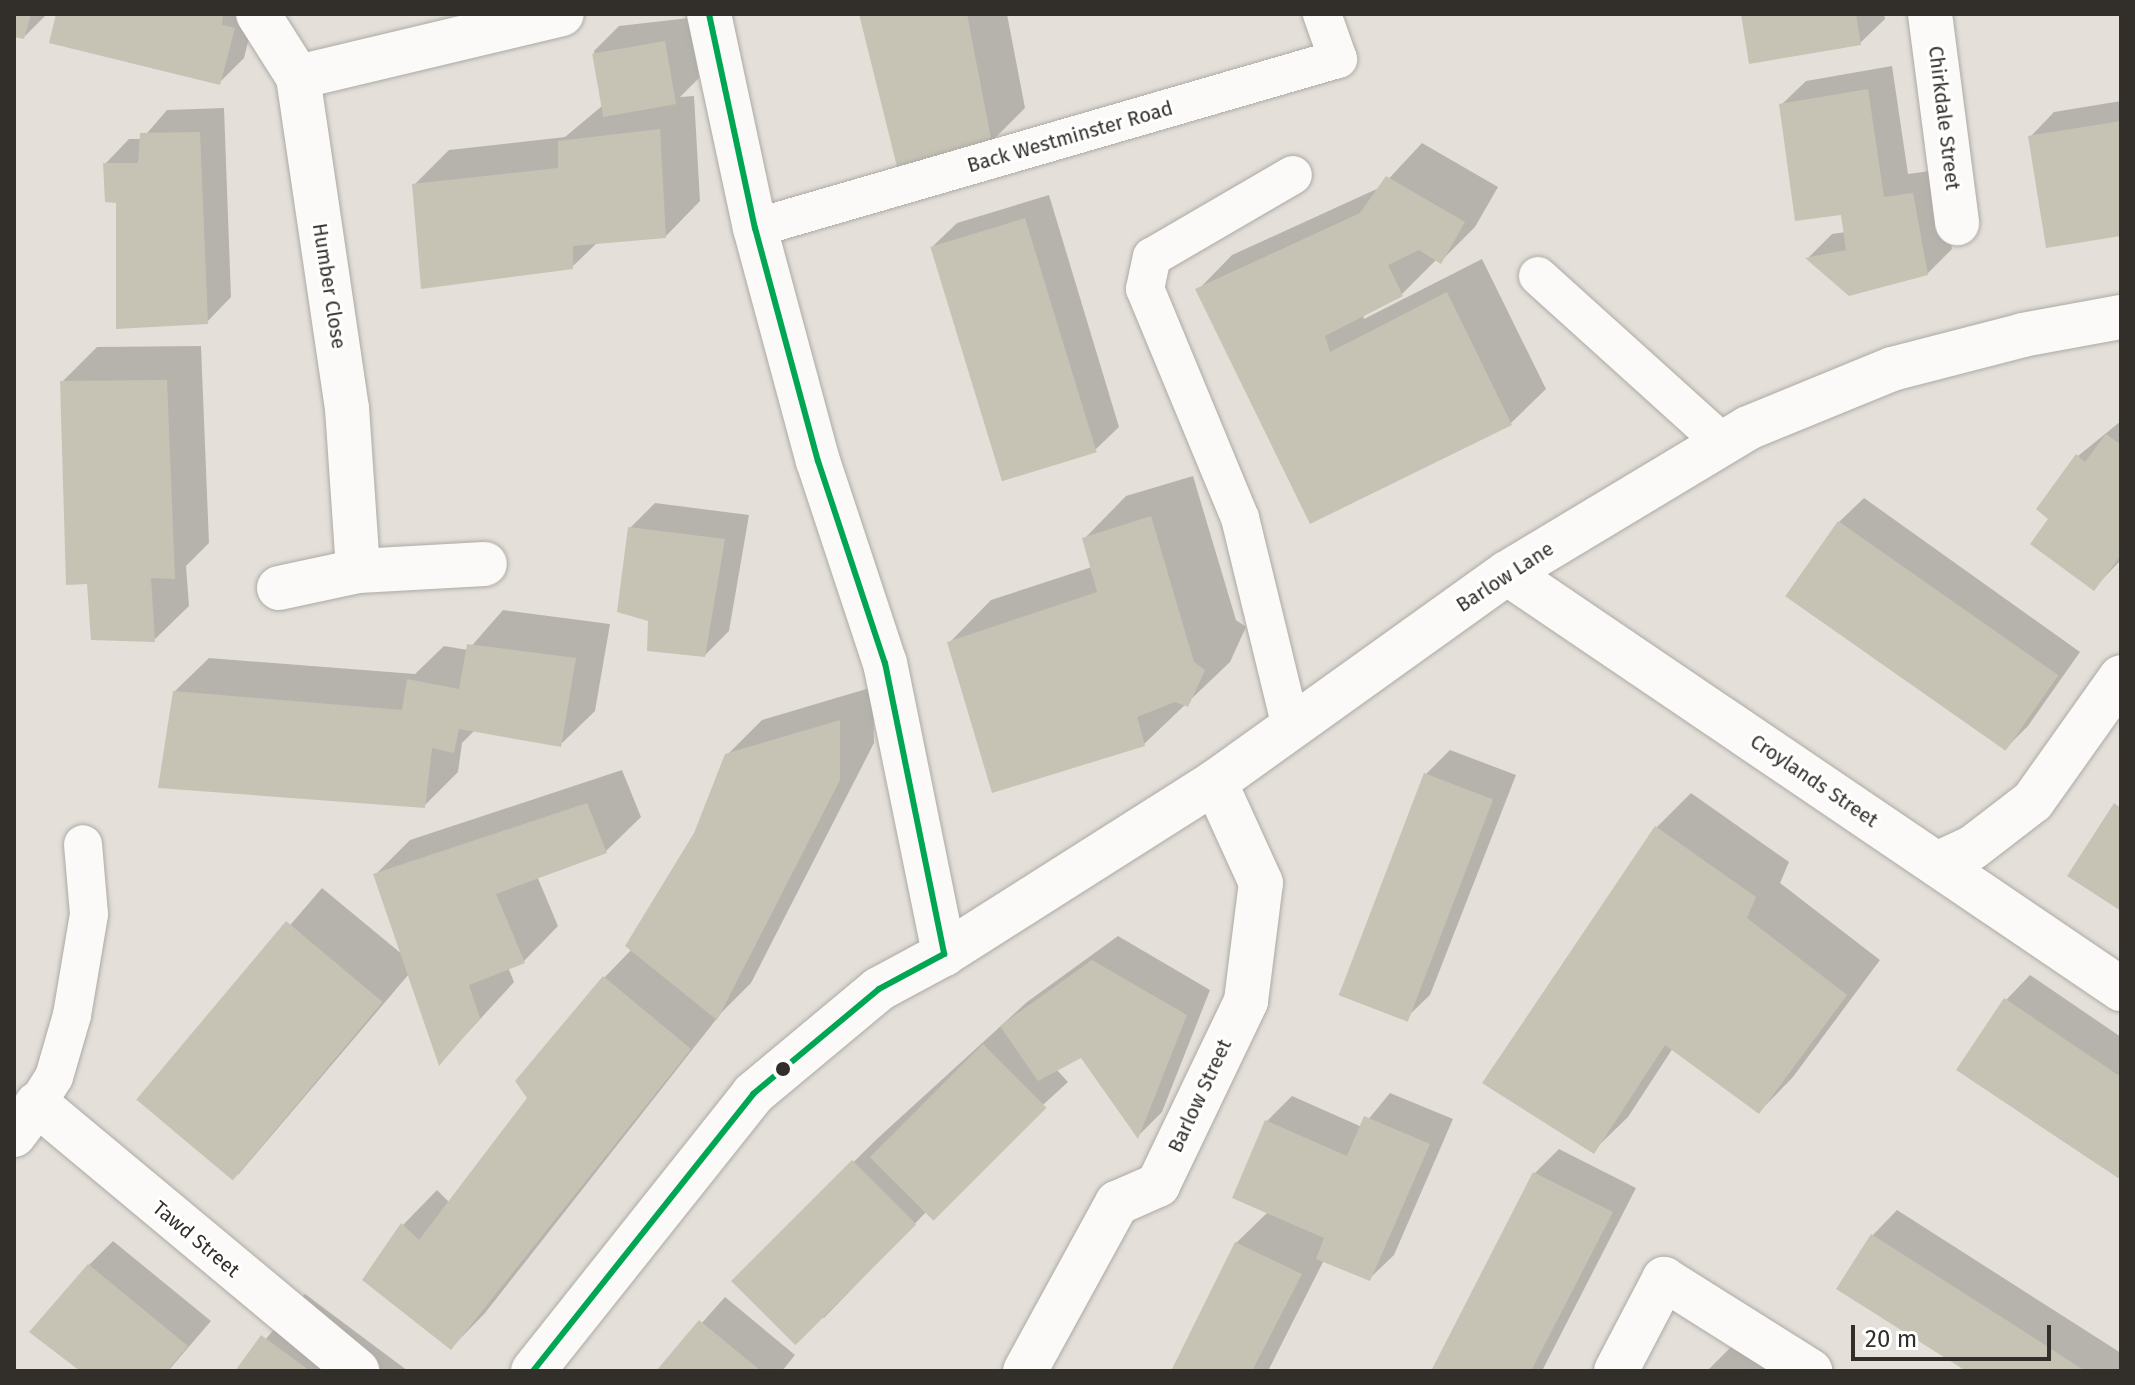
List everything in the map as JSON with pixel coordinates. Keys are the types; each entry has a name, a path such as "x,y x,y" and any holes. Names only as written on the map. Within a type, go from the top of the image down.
{"street":[{"name":"Humber Close","path":"258,14 298,77 347,408 358,571"},
{"path":"298,77 562,14"},
{"path":"709,14 755,228 818,461 885,663 944,954"},
{"name":"Chirkdale Street","path":"1930,14 1957,223"},
{"name":"Barlow Lane","path":"533,1371 753,1094 879,989 944,954 1215,782 1507,573 1723,443 1892,369 2023,335 2121,317"},
{"path":"279,588 358,571 485,564"},
{"name":"Croylands Street","path":"1507,573 2121,989"},
{"path":"1937,864 1972,848 2033,801 2121,677"},
{"name":"Barlow Street","path":"1025,1371 1117,1203 1158,1185 1246,1001 1261,883 1215,782"},
{"name":"Tawd Street","path":"25,1119 357,1371"},
{"path":"1616,1371 1664,1279 1810,1371"}],"lane":[{"name":"Back Westminster Road","path":"755,228 1338,59 1322,14"},
{"path":"1291,727 1240,518 1145,289 1152,257 1293,175"},
{"path":"1538,276 1723,443"},
{"path":"25,1119 54,1077 72,1015 89,914 83,844"}],"building":[{"path":"14,14 31,14 24,39 14,37"},
{"path":"56,14 223,14 222,25 235,28 220,85 49,43"},
{"path":"859,14 967,14 992,144 899,175"},
{"path":"1741,14 1856,14 1861,45 1749,64"},
{"path":"665,41 676,104 603,117 592,54"},
{"path":"1868,89 1884,197 1913,193 1928,275 1849,296 1805,258 1846,250 1841,215 1795,221 1779,104"},
{"path":"2121,121 2121,236 2046,248 2028,136"},
{"path":"660,129 666,238 573,246 573,269 421,289 412,184 558,168 558,141"},
{"path":"200,132 208,324 116,329 116,203 105,202 103,163 138,163 140,133"},
{"path":"1386,176 1465,222 1441,264 1419,250 1388,265 1403,296 1325,336 1330,352 1447,292 1512,425 1310,524 1195,289 1360,213"},
{"path":"1025,218 1097,452 1002,481 930,247"},
{"path":"167,380 175,579 151,578 155,642 91,640 87,584 66,585 60,381"},
{"path":"2106,434 2121,445 2121,555 2094,591 2030,544 2048,519 2036,509 2076,454 2085,462"},
{"path":"1151,516 1194,662 1205,670 1188,707 1175,702 1137,717 1145,746 992,793 947,642 1097,592 1082,538"},
{"path":"1838,521 2058,675 2006,751 1785,596"},
{"path":"628,527 725,539 705,657 647,651 648,621 617,612"},
{"path":"467,644 576,658 561,747 459,729 454,753 432,748 425,808 158,788 173,691 402,710 407,679 459,689"},
{"path":"840,720 840,780 717,1020 625,946 694,833 725,754"},
{"path":"1424,773 1493,800 1408,1022 1339,995"},
{"path":"587,803 607,853 496,894 525,963 469,985 480,1018 439,1066 373,874"},
{"path":"2114,803 2121,808 2121,911 2067,876"},
{"path":"1655,826 1756,897 1747,918 1847,995 1759,1114 1665,1045 1594,1154 1482,1083"},
{"path":"286,921 383,1002 233,1180 136,1099"},
{"path":"1092,960 1187,1015 1138,1139 1081,1058 1038,1081 1000,1026"},
{"path":"603,976 691,1049 451,1350 362,1280 401,1223 419,1240 527,1098 515,1081"},
{"path":"2004,998 2121,1077 2121,1180 1956,1070"},
{"path":"983,1044 1047,1108 934,1221 870,1157"},
{"path":"1364,1116 1430,1144 1370,1281 1316,1259 1324,1238 1232,1198 1265,1120 1347,1156"},
{"path":"852,1160 916,1224 795,1345 731,1281"},
{"path":"1533,1172 1613,1212 1531,1371 1431,1371"},
{"path":"1871,1234 2085,1371 1966,1371 1836,1289"},
{"path":"1235,1242 1302,1274 1252,1371 1171,1371"},
{"path":"88,1264 188,1346 167,1371 80,1371 29,1332"},
{"path":"699,1320 761,1371 656,1371"},
{"path":"261,1335 310,1371 235,1371"}],"transit line":[{"path":"709,14 755,228 818,461 885,663 944,954"},
{"path":"533,1371 753,1094 879,989 944,954"}]}
